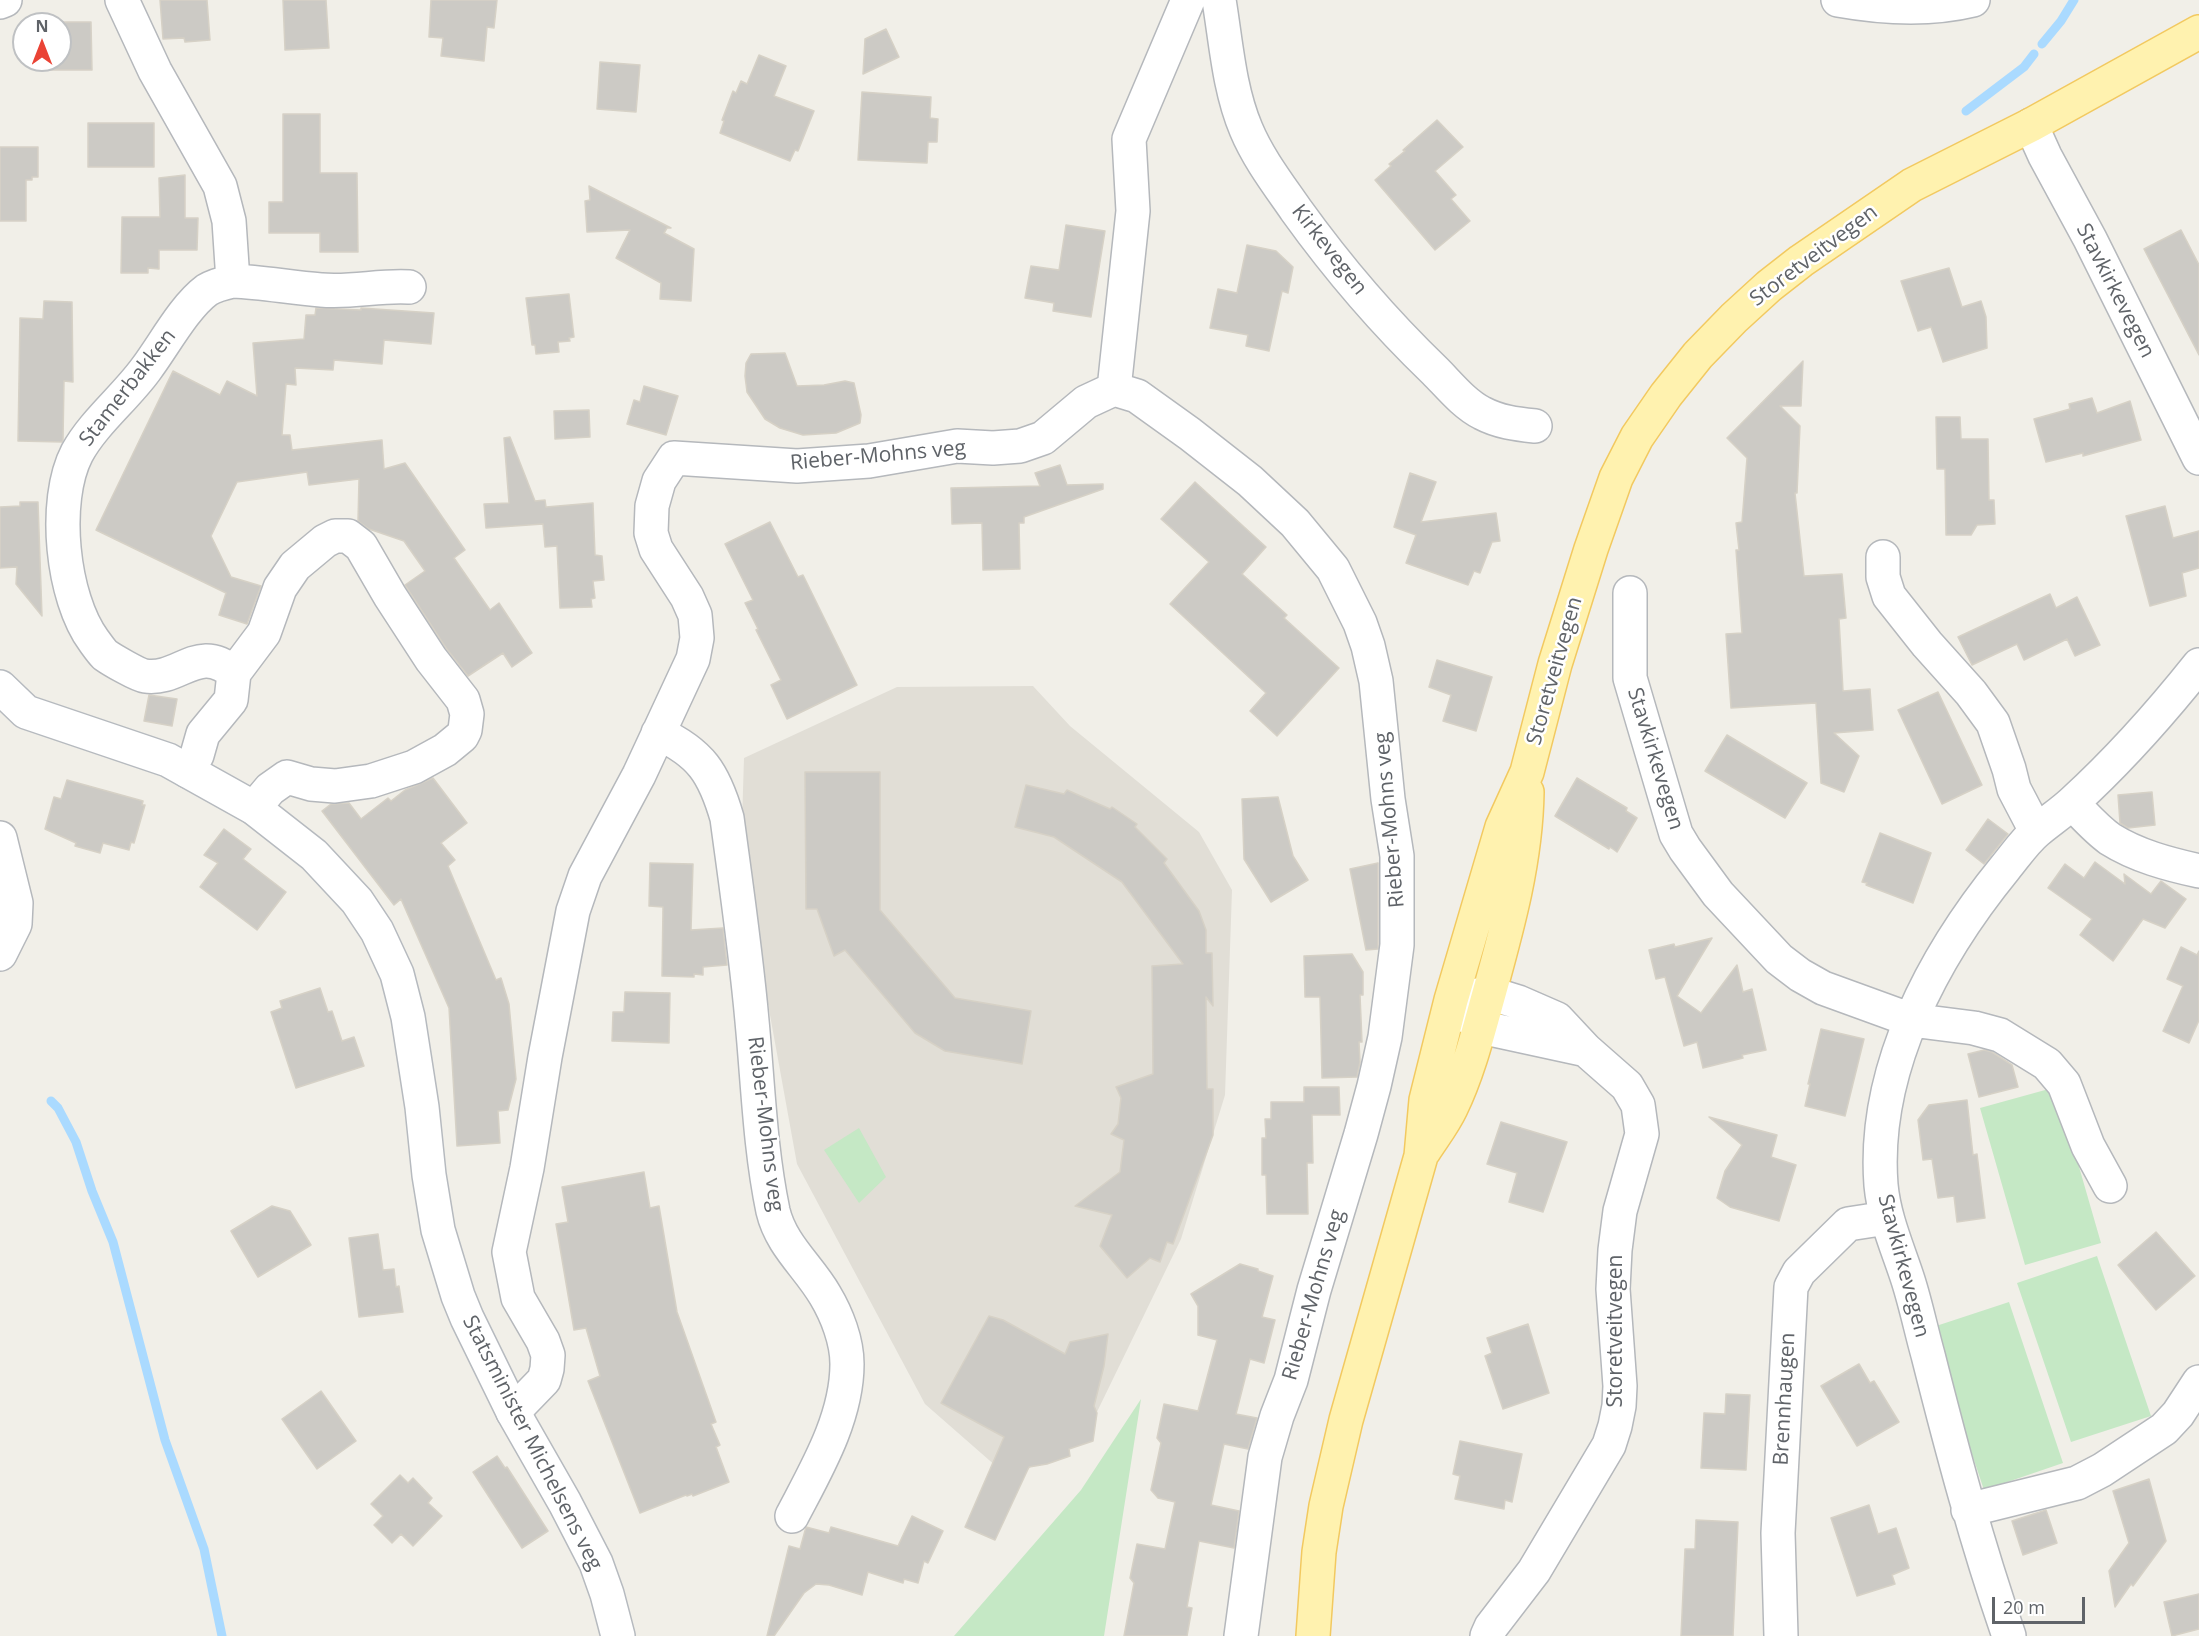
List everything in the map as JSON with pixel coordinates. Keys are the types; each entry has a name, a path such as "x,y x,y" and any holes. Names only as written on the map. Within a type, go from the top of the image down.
{"main road":[{"name":"Storetveitvegen","path":"1313,1636 1319,1552 1331,1485 1361,1365 1421,1156 1426,1100 1451,1000 1502,827 1527,772 1559,653 1591,549 1616,478 1637,437 1666,394 1698,355 1769,286 1801,261 1912,184 2031,125 2194,32"},
{"name":"Storetveitvegen","path":"1421,1156 1450,1109 1462,1083 1480,1027 1514,900 1526,814 1527,772"}],"street":[{"path":"0,2 5,0"},
{"path":"122,0 155,71 220,186 229,221 233,281"},
{"path":"1114,389 1132,211 1129,139 1188,0"},
{"name":"Kirkevegen","path":"1219,0 1236,97 1245,126 1265,164 1313,233 1379,313 1464,400 1482,413 1506,423 1535,426"},
{"path":"1838,0 1907,8 1949,6 1973,0"},
{"name":"Stavkirkevegen","path":"2031,125 2199,458"},
{"name":"Stamerbakken","path":"234,673 223,664 202,660 164,675 144,676 104,654 85,629 75,607 63,538 64,499 70,473 84,441 138,381 188,308 207,290 233,281 260,282 322,291 409,287"},
{"name":"Rieber-Mohns veg","path":"513,1412 544,1380 547,1369 548,1355 543,1341 518,1298 509,1252 527,1168 545,1057 573,911 585,876 639,775 693,659 697,638 695,615 656,549 651,533 652,506 659,481 674,458 797,466 869,461 957,446 1020,447 1043,438 1086,402 1114,389 1137,396 1250,481 1295,523 1333,569 1360,623 1376,681 1388,798 1397,856 1397,945 1384,1037 1361,1134 1314,1290 1291,1380 1265,1457 1241,1636"},
{"path":"188,771 197,755 203,734 231,700 234,673 264,633 280,588 295,566 325,541 335,536 348,536 361,546 390,596 431,658 463,700 467,714 465,730 462,736 445,750 414,767 371,781 335,786 311,784 287,777 270,789 254,808"},
{"path":"1883,557 1883,577 1889,596 1927,644 1971,693 1993,723 2014,789 2036,831"},
{"name":"Stavkirkevegen","path":"1630,593 1630,678 1676,834 1684,849 1718,894 1779,959 1823,988 1911,1020 1974,1028 2000,1035 2047,1064 2064,1084 2088,1146 2110,1186"},
{"name":"Stavkirkevegen","path":"2009,1636 1968,1510 1909,1283 1887,1218 1881,1185 1881,1139 1891,1083 1911,1020 1953,940 2003,871 2036,831 2072,803 2156,717 2199,665"},
{"name":"Statsminister Michelsens veg","path":"2,693 26,712 160,758 254,808 314,855 357,901 377,931 397,974 408,1017 438,1230 458,1296 466,1318 513,1412 596,1563 618,1636"},
{"name":"Rieber-Mohns veg","path":"658,733 678,742 693,753 713,778 722,800 727,818 747,967 763,1143 774,1212 785,1242 825,1295 846,1344 847,1366 839,1412 825,1452 792,1516"},
{"path":"2072,803 2110,839 2135,853 2174,866 2199,871"},
{"path":"0,838 16,903 15,924 0,954"},
{"path":"1451,1000 1489,993"},
{"name":"Storetveitvegen","path":"1487,1636 1491,1627 1534,1570 1608,1445 1619,1406 1620,1386 1613,1289 1615,1250 1620,1211 1640,1148 1642,1134 1638,1105 1627,1086 1586,1050 1557,1019 1518,1002 1489,993"},
{"path":"1451,1000 1480,1027"},
{"name":"Storetveitvegen","path":"1480,1027 1586,1050"},
{"name":"Brennhaugen","path":"1781,1636 1778,1533 1791,1287 1798,1272 1848,1224 1887,1218"},
{"path":"1968,1510 2077,1483 2102,1470 2164,1430 2178,1414 2199,1382"}],"shaded area":[{"path":"1033,686 1070,726 1199,832 1232,890 1225,1095 1181,1239 1094,1418 1013,1481 925,1404 797,1164 741,855 744,758 897,687"}],"green space":[{"path":"2056,1087 2101,1243 2025,1265 1980,1108"},
{"path":"859,1128 886,1177 859,1203 824,1150"},
{"path":"2097,1256 2151,1416 2071,1442 2017,1283"},
{"path":"2009,1302 2063,1463 1984,1490 1930,1328"},
{"path":"1141,1399 1104,1636 954,1636 1081,1490"}],"building":[{"path":"160,0 207,0 210,40 185,42 184,38 163,39"},
{"path":"283,0 326,0 329,48 285,50"},
{"path":"431,0 497,0 494,28 487,27 484,61 441,56 443,38 429,37"},
{"path":"72,22 91,22 92,70 72,70"},
{"path":"886,29 899,57 863,74 865,39"},
{"path":"759,55 786,66 774,96 814,111 798,151 795,150 790,161 720,133 724,121 722,120 733,91 736,93 741,81 747,84"},
{"path":"600,62 640,65 636,112 597,109"},
{"path":"862,92 931,97 930,118 938,119 937,142 928,142 927,163 858,160"},
{"path":"283,114 320,114 320,173 357,173 358,252 320,252 320,233 269,233 269,202 283,202"},
{"path":"1437,120 1463,147 1435,171 1456,195 1451,199 1470,221 1435,250 1375,180 1405,151 1403,150"},
{"path":"88,123 154,123 154,167 88,167"},
{"path":"0,147 38,147 38,177 26,180 26,221 0,221"},
{"path":"185,175 185,218 198,218 197,250 159,250 159,269 148,268 148,273 121,273 122,217 160,217 159,178"},
{"path":"589,186 671,228 667,228 664,233 694,249 691,301 660,299 661,283 616,258 630,230 587,232 585,201 590,200"},
{"path":"1066,225 1105,231 1091,317 1053,311 1054,303 1025,298 1031,266 1059,270"},
{"path":"2181,230 2199,265 2199,355 2144,249"},
{"path":"1247,245 1276,251 1293,267 1288,293 1282,291 1269,351 1246,346 1248,335 1210,328 1218,289 1237,293"},
{"path":"1949,268 1962,307 1981,301 1986,317 1987,348 1943,362 1931,327 1918,331 1901,281"},
{"path":"569,294 574,337 569,338 570,341 558,342 559,352 536,354 535,345 532,345 526,298"},
{"path":"44,301 72,302 73,382 64,381 63,440 62,442 18,441 20,318 43,319"},
{"path":"316,308 361,310 361,308 434,313 431,344 384,340 382,364 334,360 333,370 295,368 296,385 286,384 282,435 290,435 292,450 382,440 384,469 405,463 465,550 454,558 490,610 499,603 532,653 512,667 503,653 468,676 446,648 405,585 425,571 404,541 369,529 358,521 359,479 309,485 307,472 237,482 211,536 231,577 261,586 247,624 219,615 226,593 96,530 173,371 220,395 227,381 257,396 253,343 304,339 306,315 315,315"},
{"path":"785,353 797,386 824,385 845,381 854,383 861,415 860,423 836,433 803,435 780,428 765,419 747,392 746,363 751,354"},
{"path":"1803,361 1801,406 1780,406 1800,426 1797,493 1795,493 1804,576 1842,574 1846,618 1839,619 1843,691 1870,689 1873,730 1834,733 1859,756 1844,792 1821,783 1816,703 1731,708 1726,634 1742,633 1736,523 1742,522 1747,458 1727,438"},
{"path":"644,386 678,396 666,435 627,424 634,400 640,402"},
{"path":"2092,398 2097,413 2130,401 2141,440 2083,456 2083,453 2046,462 2034,419 2070,409 2069,404"},
{"path":"589,410 590,437 555,439 554,411"},
{"path":"1936,417 1960,417 1961,439 1988,439 1989,500 1994,500 1995,524 1977,525 1971,535 1946,535 1945,469 1937,469"},
{"path":"510,437 535,501 545,500 546,507 593,503 595,555 602,556 604,580 593,581 595,598 591,599 592,607 560,608 557,546 545,547 543,524 486,528 484,504 509,503 504,438"},
{"path":"1060,465 1067,485 1103,484 1103,489 1024,517 1024,523 1019,523 1020,569 983,570 982,523 952,524 951,488 1040,486 1035,473"},
{"path":"1410,473 1436,482 1421,522 1496,513 1500,541 1492,542 1480,573 1474,571 1468,585 1406,563 1416,535 1394,527"},
{"path":"1195,482 1266,547 1242,574 1287,615 1284,618 1339,668 1277,736 1250,711 1266,693 1170,604 1209,562 1161,519"},
{"path":"20,502 38,502 42,616 16,584 17,567 0,568 0,507 20,506"},
{"path":"2165,506 2173,538 2199,531 2199,568 2182,573 2186,596 2150,606 2126,516"},
{"path":"770,522 798,577 803,575 857,685 787,719 771,685 781,680 745,603 753,600 725,544"},
{"path":"2050,594 2056,608 2077,597 2100,645 2075,656 2067,639 2024,660 2017,644 1972,665 1958,637"},
{"path":"1437,660 1492,677 1476,731 1443,721 1451,695 1429,687"},
{"path":"1938,692 1982,785 1942,804 1898,710"},
{"path":"149,695 177,699 172,726 144,721"},
{"path":"1727,735 1807,783 1785,818 1705,771"},
{"path":"805,772 880,772 880,910 955,998 1031,1011 1022,1064 945,1051 915,1033 845,950 834,956 817,909 806,909"},
{"path":"433,778 467,823 441,843 455,860 448,866 496,980 501,978 509,1004 516,1079 508,1110 498,1111 500,1143 457,1146 449,1008 401,899 394,905 322,811 331,804 349,803 361,819 388,798 391,801 405,790"},
{"path":"1577,778 1627,808 1626,811 1637,818 1617,852 1555,816"},
{"path":"67,780 143,801 142,805 145,805 134,843 131,842 129,850 103,843 100,853 75,846 76,843 45,829 54,797 61,799"},
{"path":"1026,785 1064,794 1067,790 1110,809 1112,807 1137,824 1135,827 1167,859 1164,863 1199,911 1206,930 1206,953 1212,953 1213,1006 1206,997 1207,1089 1213,1089 1213,1135 1173,1244 1167,1242 1160,1262 1150,1258 1127,1278 1100,1246 1112,1215 1075,1206 1120,1172 1124,1140 1111,1134 1118,1124 1121,1098 1116,1087 1153,1074 1152,966 1183,964 1122,882 1054,837 1015,827"},
{"path":"2152,792 2155,825 2128,828 2120,823 2118,795"},
{"path":"1278,797 1293,856 1308,880 1271,902 1244,859 1242,799"},
{"path":"1988,819 2008,834 1984,864 1966,850"},
{"path":"224,829 251,849 243,859 286,892 257,930 200,887 218,863 204,855"},
{"path":"1880,833 1931,853 1913,903 1862,882"},
{"path":"2095,862 2125,884 2124,874 2151,894 2161,881 2186,899 2165,928 2143,919 2113,961 2080,935 2092,919 2048,888 2065,864 2084,878"},
{"path":"650,863 693,864 691,930 723,928 727,965 703,967 703,975 694,974 694,977 662,976 663,907 649,906"},
{"path":"1378,863 1378,949 1366,950 1350,869"},
{"path":"1712,938 1677,996 1701,1013 1737,965 1743,992 1752,989 1766,1050 1703,1068 1697,1042 1684,1046 1665,977 1656,979 1649,950 1674,944 1675,947"},
{"path":"2181,947 2197,955 2199,951 2199,1020 2189,1043 2163,1031 2183,986 2167,979"},
{"path":"1352,954 1363,972 1363,995 1360,995 1362,1042 1359,1042 1360,1062 1357,1077 1322,1078 1320,997 1305,997 1304,956"},
{"path":"320,988 328,1012 332,1011 342,1041 354,1037 364,1066 296,1088 271,1012 282,1008 280,1001"},
{"path":"625,992 670,993 669,1043 612,1041 613,1012 624,1012"},
{"path":"1821,1029 1864,1039 1845,1116 1805,1106"},
{"path":"1984,1050 1992,1052 2012,1065 2018,1087 1979,1097 1968,1054"},
{"path":"1304,1087 1339,1087 1340,1115 1312,1115 1313,1163 1307,1163 1308,1214 1267,1214 1266,1175 1262,1175 1262,1138 1266,1138 1265,1119 1271,1119 1271,1102 1304,1102"},
{"path":"1967,1100 1973,1155 1977,1154 1985,1218 1957,1222 1954,1196 1938,1198 1932,1159 1923,1160 1918,1120 1929,1105"},
{"path":"1709,1117 1777,1135 1771,1157 1796,1165 1779,1221 1730,1207 1717,1198 1725,1171 1742,1145"},
{"path":"1501,1122 1567,1142 1543,1212 1509,1202 1517,1173 1487,1164"},
{"path":"644,1172 650,1208 659,1206 677,1312 716,1422 711,1424 720,1445 716,1447 729,1482 693,1496 692,1494 686,1495 640,1513 588,1381 600,1376 586,1328 574,1330 556,1224 568,1222 562,1187"},
{"path":"272,1206 290,1211 311,1245 258,1277 231,1231"},
{"path":"2156,1232 2195,1276 2156,1310 2118,1265"},
{"path":"378,1234 383,1270 394,1269 403,1312 359,1317 349,1238"},
{"path":"1240,1264 1273,1276 1262,1317 1275,1320 1264,1363 1250,1359 1236,1414 1257,1418 1248,1449 1224,1444 1211,1505 1239,1511 1234,1548 1199,1541 1187,1607 1192,1608 1187,1636 1124,1636 1134,1583 1130,1578 1137,1544 1165,1549 1175,1502 1158,1498 1151,1490 1161,1443 1157,1438 1164,1404 1198,1411 1217,1340 1198,1335 1198,1306 1191,1294"},
{"path":"989,1316 1003,1320 1065,1354 1070,1342 1108,1334 1104,1366 1094,1406 1097,1413 1093,1441 1069,1449 1070,1456 1029,1467 995,1540 965,1527 1004,1437 941,1403"},
{"path":"1528,1324 1549,1393 1503,1409 1485,1356 1492,1353 1487,1338"},
{"path":"1859,1364 1870,1383 1874,1381 1899,1422 1857,1446 1821,1386"},
{"path":"321,1391 356,1441 317,1469 282,1419"},
{"path":"1726,1394 1750,1395 1746,1470 1701,1468 1704,1413 1725,1414"},
{"path":"1460,1441 1522,1454 1512,1502 1505,1500 1504,1509 1455,1499 1460,1476 1453,1474"},
{"path":"497,1456 505,1468 507,1467 548,1531 522,1548 473,1472"},
{"path":"400,1475 408,1483 413,1478 432,1498 428,1503 442,1516 413,1546 401,1534 392,1543 374,1525 383,1516 371,1504"},
{"path":"2149,1479 2166,1541 2115,1607 2109,1571 2129,1543 2113,1491"},
{"path":"1869,1505 1878,1534 1896,1528 1909,1568 1892,1575 1895,1584 1857,1596 1831,1518"},
{"path":"2046,1510 2057,1543 2023,1555 2012,1521"},
{"path":"912,1516 943,1531 928,1563 924,1561 918,1583 904,1579 903,1583 868,1572 862,1595 829,1585 816,1584 804,1593 774,1636 767,1636 789,1546 800,1549 806,1527 829,1533 831,1527 898,1546"},
{"path":"1696,1520 1738,1522 1733,1636 1681,1636 1685,1549 1695,1549"},
{"path":"2199,1594 2199,1629 2172,1636 2164,1602"}],"waterway":[{"path":"2042,44 2061,21 2074,0"},
{"path":"1966,111 2024,67 2034,54"},
{"path":"51,1101 58,1108 76,1142 92,1191 113,1242 165,1440 204,1549 222,1636"}]}
